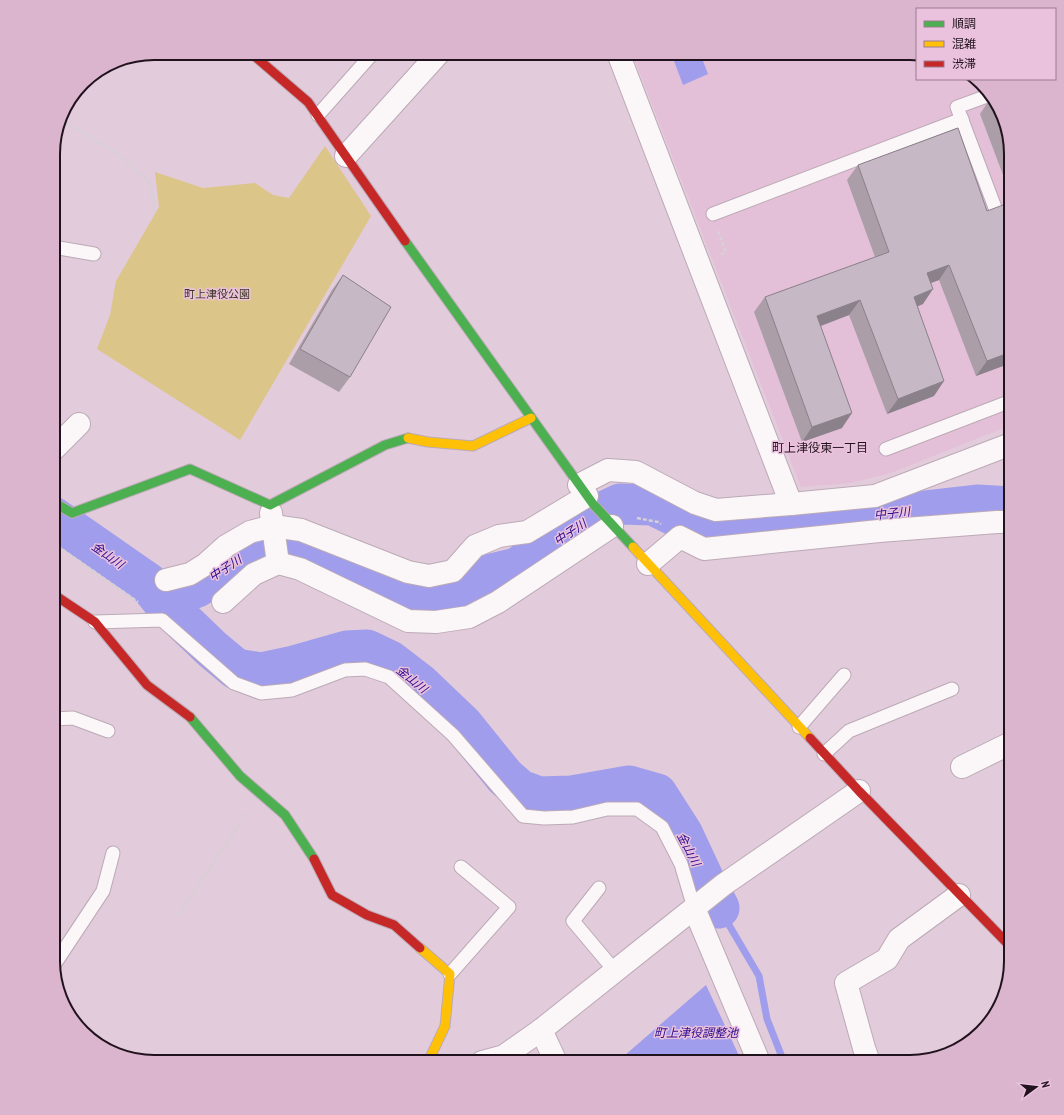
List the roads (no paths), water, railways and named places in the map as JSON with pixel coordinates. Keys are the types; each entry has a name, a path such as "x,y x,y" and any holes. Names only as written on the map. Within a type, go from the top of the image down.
{"street":[{"path":"259,60 308,102 318,115 402,237 586,495 610,523 824,754 1004,940"},
{"path":"346,156 433,60"},
{"path":"621,60 791,504"},
{"path":"270,505 385,445 408,438 428,442 473,446 531,418"},
{"path":"60,443 79,424"},
{"path":"223,602 254,574 275,546 300,530 408,572 429,576 453,571 475,546 499,536 527,532 586,495 608,470 636,472 695,503 716,510 875,497 1004,447"},
{"path":"60,506 72,513 190,469 270,505"},
{"path":"875,497 880,531"},
{"path":"270,505 275,546"},
{"path":"648,564 680,537 704,549 880,531 1004,522"},
{"path":"166,580 190,574 206,564 226,546 250,532 275,546 300,569 408,621 436,622 469,617 498,602 610,523"},
{"path":"60,599 95,622 147,685 188,714 240,776 285,815 312,855 332,895 367,915 394,925 450,974 446,1026 432,1055"},
{"path":"962,767 1004,746"},
{"path":"505,1055 541,1030 723,885 859,791"},
{"path":"866,1055 846,983 887,958 898,939 959,894"},
{"path":"695,908 756,1055"},
{"path":"541,1030 553,1055"}],"lane":[{"path":"318,115 367,60"},
{"path":"984,96 957,107 1004,231"},
{"path":"713,214 962,119"},
{"path":"60,248 94,254"},
{"path":"886,449 1004,404"},
{"path":"95,622 162,620 234,684 261,693 292,690 345,670 365,669 389,677 453,735 523,816 544,818 573,817 607,808 637,809 662,827 680,864 695,908"},
{"path":"799,727 844,675"},
{"path":"824,754 849,731 952,689"},
{"path":"60,719 73,718 108,731"},
{"path":"60,956 103,891 113,853"},
{"path":"450,974 509,907 461,867"},
{"path":"600,888 573,921 615,971"}],"water":[{"path":"674,60 703,60 708,74 683,85"},
{"name":"町上津役調整池","path":"706,985 739,1055 625,1055"}],"waterway":[{"name":"中子川","path":"161,599 197,587 243,556 284,547 315,556 425,605 449,604 477,592 492,574 517,568 582,522 620,504 653,505 707,531 889,515 977,505 1004,507"},
{"name":"金山川","path":"60,522 148,583 161,599 187,625 236,669 261,673 294,666 347,651 367,650 390,661 420,684 462,724 505,777 520,790 539,797 572,796 629,786 657,794 682,833 719,908"},
{"path":"719,908 759,976 767,1019 781,1055"}],"district":[{"name":"町上津役東一丁目","path":"820,447"}],"park label":[{"name":"町上津役公園","path":"217,294"}]}
